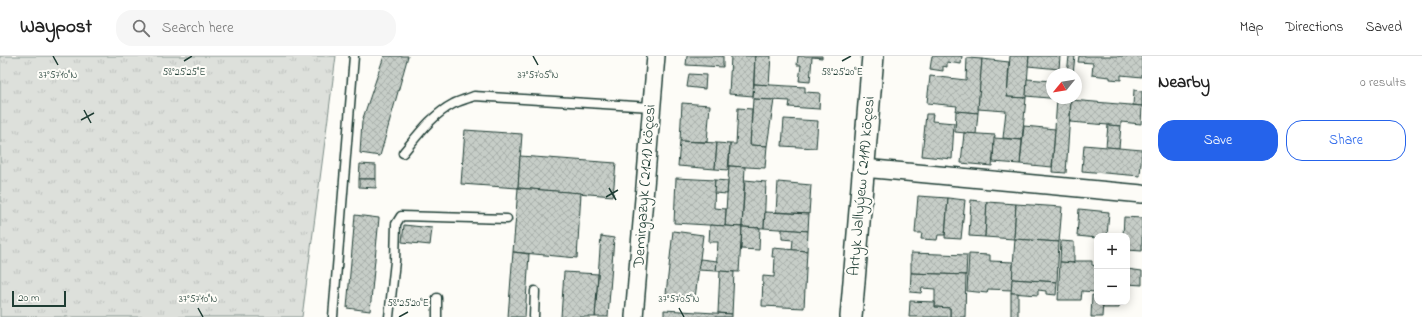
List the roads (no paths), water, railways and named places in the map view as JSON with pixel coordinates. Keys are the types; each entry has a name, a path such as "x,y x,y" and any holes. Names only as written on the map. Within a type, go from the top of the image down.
{"street":[{"name":"Demirgazyk (2121) köçesi","path":"634,317 656,56"},
{"name":"Artyk Jallyýew (2119) köçesi","path":"851,317 873,56"},
{"path":"864,168 1142,194"}],"lane":[{"path":"333,317 354,56"},
{"path":"403,153 428,123 439,114 454,104 474,96 651,107"},
{"path":"389,317 395,261 396,224 401,216 507,219"},
{"path":"534,317 535,291"},
{"path":"437,298 437,317"}]}
